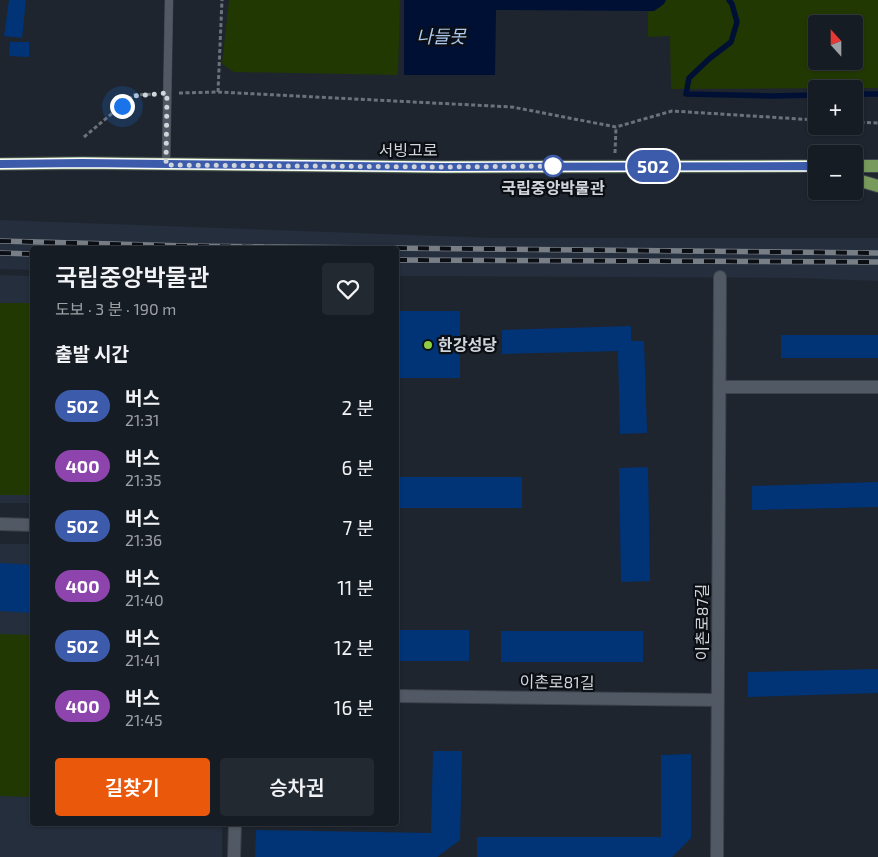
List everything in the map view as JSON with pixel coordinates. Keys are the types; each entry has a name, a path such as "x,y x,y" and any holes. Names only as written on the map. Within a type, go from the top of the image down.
{"main road":[{"name":"서빙고로","path":"0,164 808,167"},
{"path":"863,166 878,166"},
{"path":"863,182 878,186"}],"street":[{"name":"이촌로87길","path":"717,857 720,277"},
{"path":"720,387 878,387"},
{"path":"0,524 30,525"},
{"name":"이촌로81길","path":"399,696 718,700"},
{"path":"234,857 235,826"}],"lane":[{"path":"166,165 169,0"}],"path":[{"path":"218,92 222,0"},
{"path":"84,137 134,96 167,93 218,92 512,107 616,126 672,111 808,120"},
{"path":"863,122 878,123"},
{"path":"615,166 616,126"}],"shaded area":[{"path":"0,220 494,238 878,238 878,281 798,278 399,276 399,246 30,246 30,270 0,269"},
{"path":"0,275 30,276 30,503 0,503"},
{"path":"0,544 30,544 30,826 222,826 222,857 0,857"}],"green space":[{"path":"229,0 400,0 398,75 234,72 222,64"},
{"path":"666,0 878,0 878,88 863,88 863,80 808,80 808,88 671,89 670,36 648,37 648,12 658,8"},
{"path":"0,303 30,303 30,495 0,495"},
{"path":"0,634 30,635 30,797 0,796"}],"water":[{"name":"나들못","path":"404,0 666,0 664,4 654,11 496,10 495,75 404,75"}],"building":[{"path":"9,0 26,0 22,38 4,36"},
{"path":"10,42 29,42 29,57 9,56"},
{"name":"한강성당","path":"399,311 460,311 460,378 399,378"},
{"path":"631,326 631,341 644,341 647,433 620,434 618,351 502,354 502,330"},
{"path":"781,335 878,335 878,358 781,358"},
{"path":"648,467 650,581 621,582 619,468"},
{"path":"399,477 522,477 522,508 399,508"},
{"path":"878,482 878,507 752,510 752,486"},
{"path":"0,563 30,565 30,613 0,611"},
{"path":"399,630 469,630 469,661 399,661"},
{"path":"501,631 643,631 643,662 501,662"},
{"path":"878,669 878,693 748,697 748,672"},
{"path":"433,751 462,751 460,840 437,857 255,857 256,830 431,833"},
{"path":"691,754 691,838 672,857 477,857 477,837 661,837 661,755"}],"waterway":[{"path":"729,0 737,22 731,42 689,78 686,94 808,95"},
{"path":"863,94 878,94"}],"railway":[{"path":"0,241 188,246"},
{"path":"399,248 878,253"},
{"path":"0,253 30,254"},
{"path":"399,260 878,262"}],"bus line":[{"name":"502","path":"0,164 82,163 444,167 808,166"}],"place":[{"name":"국립중앙박물관","path":"553,166"},
{"name":"한강성당","path":"428,345"}],"route":[{"path":"122,106 134,96 167,93 166,165 558,166 553,166"}]}
